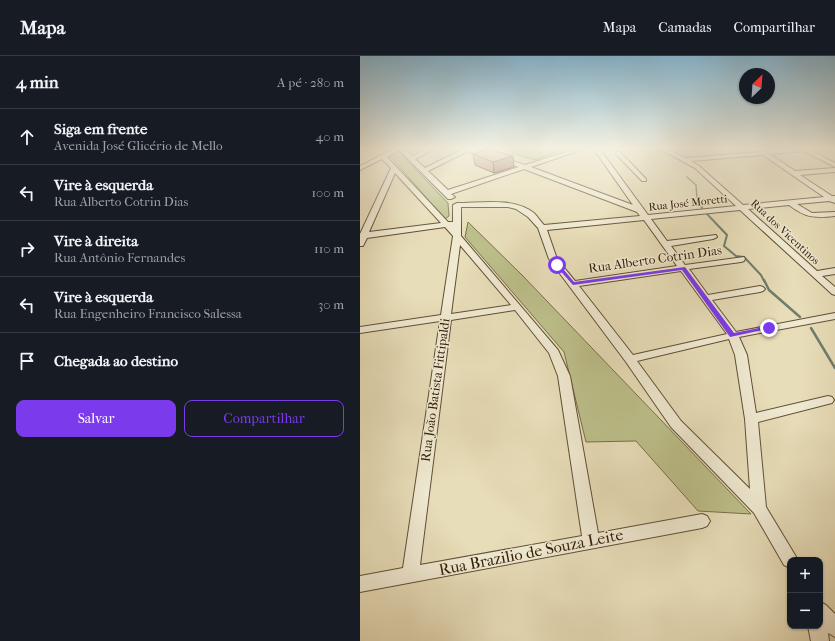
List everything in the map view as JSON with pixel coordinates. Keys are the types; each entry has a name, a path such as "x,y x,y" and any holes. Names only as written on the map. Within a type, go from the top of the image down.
{"street":[{"path":"360,244 362,236 391,175"},
{"path":"401,175 447,225 457,230 554,352 564,376 591,541"},
{"path":"428,175 458,205 494,204 518,207 531,215 542,228 553,259 630,359 676,424 759,508 788,557"},
{"path":"446,193 500,175"},
{"path":"547,175 640,210"},
{"path":"618,175 640,210 733,336 741,355 751,419 759,508"},
{"path":"638,175 644,180"},
{"name":"Rua dos Vicentinos","path":"706,175 835,292"},
{"path":"797,175 834,199"},
{"name":"Rua José Moretti","path":"542,228 834,199"},
{"path":"791,203 804,214 835,214"},
{"name":"Rua João Batista Fittipaldi","path":"410,575 457,230 458,205"},
{"path":"362,236 447,225 457,230"},
{"path":"665,244 714,237"},
{"name":"Rua Alberto Cotrin Dias","path":"573,284 741,259"},
{"path":"814,274 835,271"},
{"path":"705,298 760,289"},
{"path":"360,330 518,307"},
{"path":"630,359 733,336 835,316"},
{"path":"751,419 828,400"},
{"name":"Rua Brazilio de Souza Leite","path":"360,584 702,521"},
{"path":"823,614 835,628"},
{"path":"818,629 820,641"}],"green space":[{"path":"407,175 421,175 448,203 449,216 445,219"},
{"path":"468,222 522,275 751,514 698,511 636,441 586,442 564,352 465,237"}],"waterway":[{"path":"687,177 696,185 697,199 702,207"},
{"path":"707,214 727,235 724,246 736,256 744,257 761,275 764,281"},
{"path":"764,280 769,290 800,317"},
{"path":"811,328 835,368"}],"route":[{"path":"557,265 573,284 684,268 733,336 769,328"}]}
